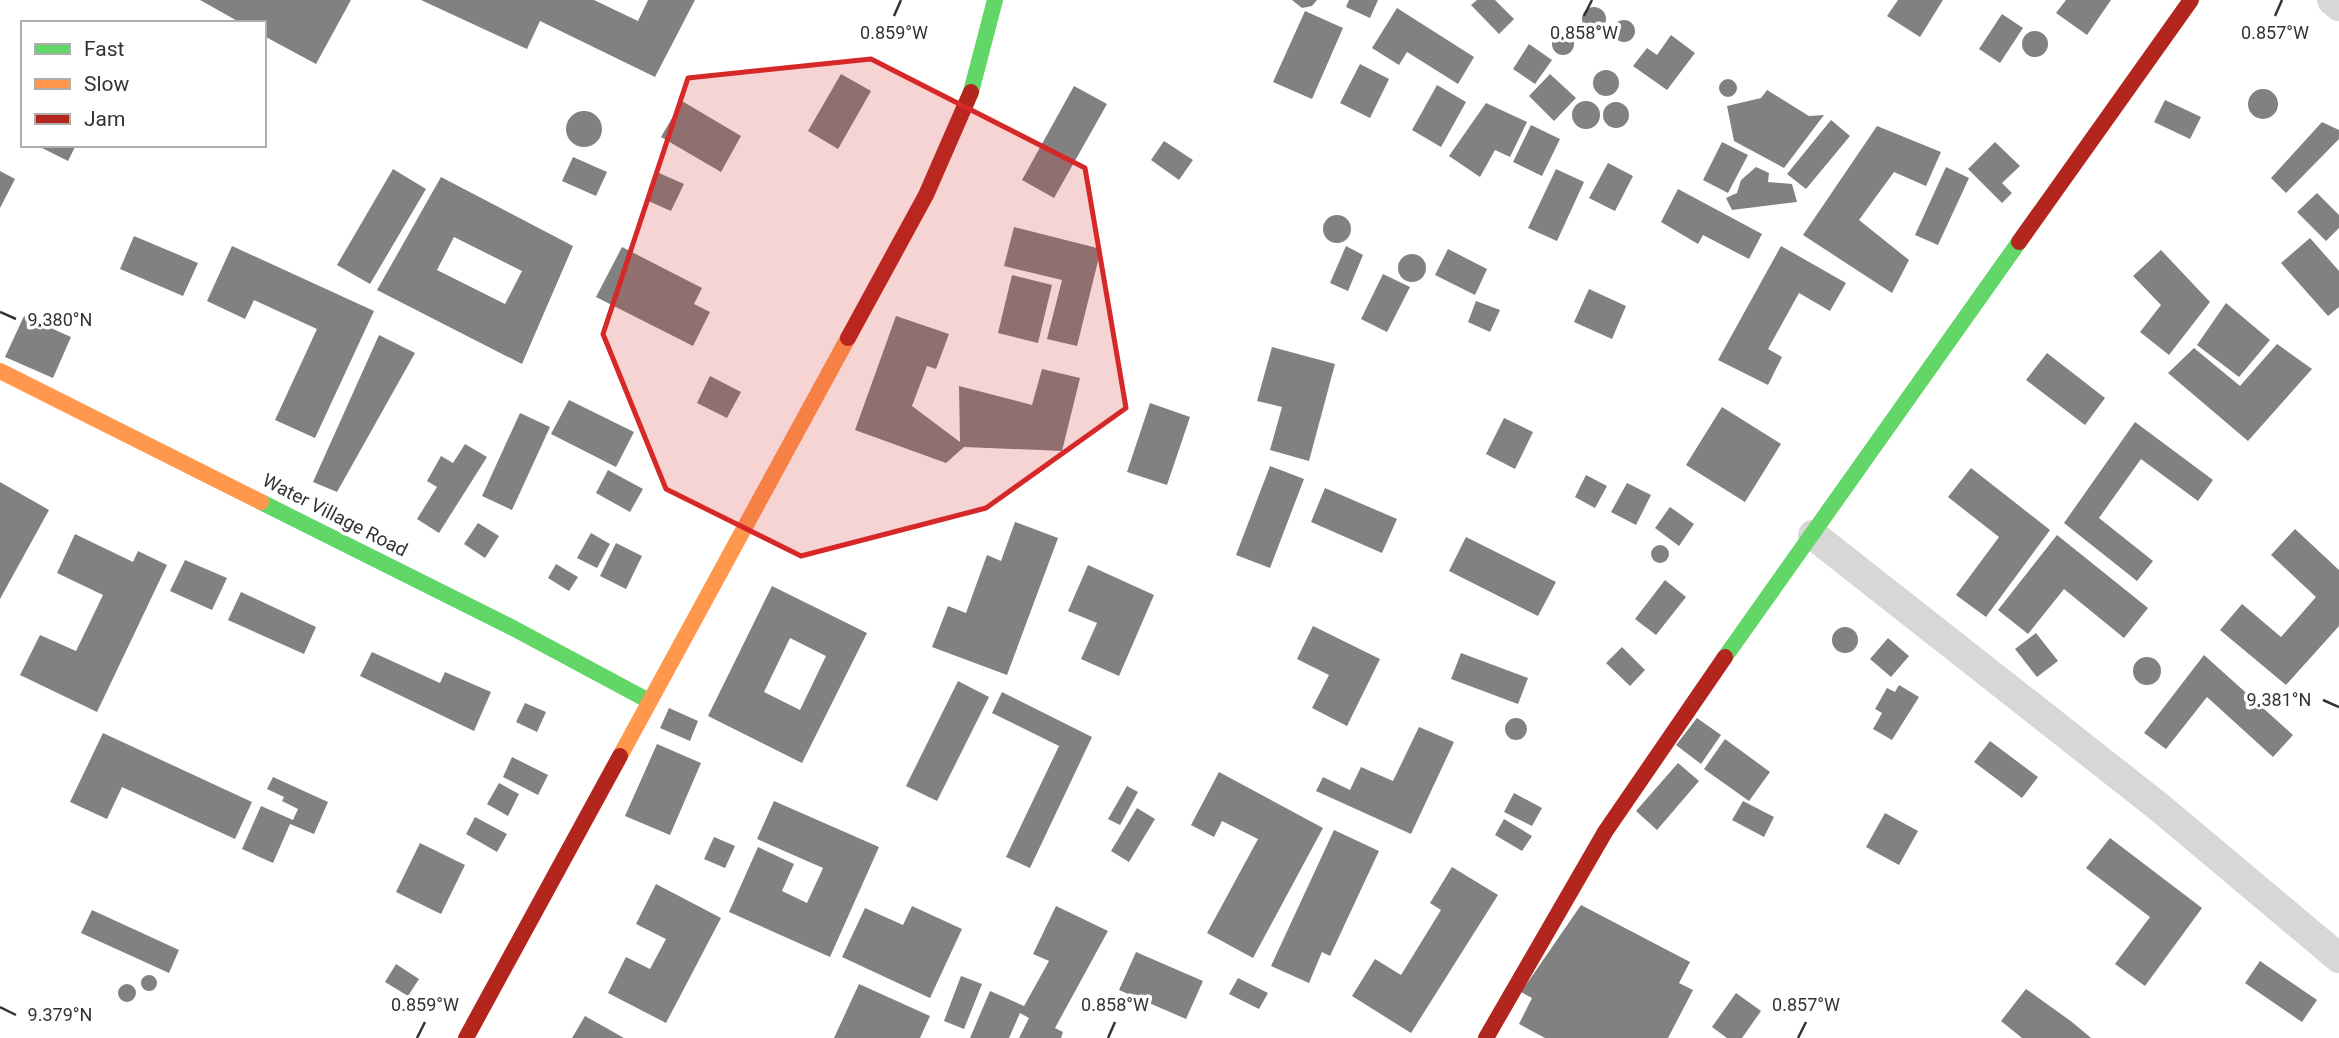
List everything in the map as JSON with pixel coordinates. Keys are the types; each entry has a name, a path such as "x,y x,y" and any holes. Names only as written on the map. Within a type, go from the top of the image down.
{"street":[{"path":"467,1038 926,195 975,84 995,0"},
{"path":"1486,1038 1612,822 1745,626 1813,535 2191,0"},
{"path":"2332,0 2339,6"},
{"name":"Water Village Road","path":"0,371 513,628 649,701"},
{"path":"1813,535 2159,807 2339,958"}],"highlighted area":[{"path":"871,59 1085,168 1126,408 986,508 801,556 666,489 603,334 688,78"}],"building":[{"path":"200,0 351,0 316,64 266,37 266,21 237,21"},
{"path":"421,0 594,0 638,21 648,0 695,0 655,77 540,21 527,49"},
{"path":"1292,0 1317,0 1312,6 1302,8"},
{"path":"1349,0 1378,0 1370,18 1346,7"},
{"path":"1477,0 1495,0 1514,19 1499,34 1471,5"},
{"path":"1898,0 1943,0 1920,37 1887,16"},
{"path":"2066,0 2111,0 2087,35 2056,13"},
{"path":"1594,7 1605,14 1606,19 1599,30 1594,31 1583,24 1582,19 1589,8"},
{"path":"1397,8 1474,57 1458,84 1407,52 1399,65 1372,48"},
{"path":"1305,11 1343,28 1312,99 1273,82"},
{"path":"2002,14 2023,28 2000,63 1979,49"},
{"path":"1624,20 1632,23 1635,31 1632,39 1624,42 1616,39 1613,31 1616,23"},
{"path":"2035,31 2044,35 2048,44 2044,53 2035,57 2026,53 2022,44 2026,35"},
{"path":"1559,33 1567,33 1574,40 1574,48 1567,55 1559,55 1552,48 1552,40"},
{"path":"1671,35 1695,53 1667,90 1633,66 1647,48 1657,55"},
{"path":"1529,44 1552,60 1535,84 1513,69"},
{"path":"1360,64 1389,79 1370,118 1340,103"},
{"path":"1606,70 1615,74 1619,83 1615,92 1606,96 1597,92 1593,83 1597,74"},
{"path":"841,74 871,91 838,149 808,131"},
{"path":"1550,74 1576,98 1554,121 1529,96"},
{"path":"1728,79 1736,84 1737,88 1732,96 1728,97 1720,92 1719,88 1724,80"},
{"path":"1437,85 1466,102 1441,147 1412,130"},
{"path":"1074,86 1107,104 1054,198 1022,180"},
{"path":"2263,89 2274,93 2278,104 2274,115 2263,119 2252,115 2248,104 2252,93"},
{"path":"1767,90 1809,116 1824,115 1784,168 1734,141 1727,106 1761,98"},
{"path":"2165,100 2201,117 2190,139 2154,122"},
{"path":"682,101 741,136 721,172 661,137"},
{"path":"1586,101 1596,105 1600,115 1596,125 1586,129 1576,125 1572,115 1576,105"},
{"path":"1616,102 1625,106 1629,115 1625,124 1616,128 1607,124 1603,115 1607,106"},
{"path":"1486,103 1527,122 1510,157 1495,150 1480,177 1449,156"},
{"path":"584,111 597,116 602,129 597,142 584,147 571,142 566,129 571,116"},
{"path":"1831,120 1850,136 1806,189 1787,174"},
{"path":"2322,122 2339,130 2339,139 2286,193 2271,178"},
{"path":"1531,125 1560,139 1542,176 1513,162"},
{"path":"1877,126 1941,152 1926,186 1894,172 1859,220 1909,260 1892,293 1803,235"},
{"path":"1164,141 1193,160 1179,180 1151,160"},
{"path":"1722,142 1748,155 1728,193 1703,180"},
{"path":"1995,142 2020,166 2002,183 2012,193 2002,203 1968,169"},
{"path":"40,147 75,147 68,161"},
{"path":"573,157 607,172 596,196 562,181"},
{"path":"1608,163 1633,176 1615,211 1589,198"},
{"path":"1756,167 1769,173 1768,182 1792,184 1797,202 1732,210 1726,198 1737,193 1741,180"},
{"path":"1946,167 1969,178 1938,245 1915,235"},
{"path":"393,169 426,189 370,284 337,265"},
{"path":"1556,169 1584,182 1557,241 1528,228"},
{"path":"0,171 15,179 0,208"},
{"path":"659,173 684,184 671,211 646,200"},
{"path":"441,177 573,246 522,364 377,290","holes":["454,237 522,271 505,304 437,270"]},
{"path":"1678,189 1762,234 1749,259 1703,235 1698,244 1661,222"},
{"path":"2317,193 2339,215 2339,228 2326,241 2297,212"},
{"path":"1337,215 1347,219 1351,229 1347,239 1337,243 1327,239 1323,229 1327,219"},
{"path":"1014,227 1101,249 1077,346 1047,339 1062,280 1004,266"},
{"path":"134,236 198,263 183,296 120,269"},
{"path":"2310,238 2339,271 2339,307 2328,316 2281,263"},
{"path":"232,246 374,311 315,438 275,420 317,329 254,300 245,319 207,301"},
{"path":"1346,246 1363,255 1348,291 1330,283"},
{"path":"1781,246 1846,283 1830,311 1799,293 1768,349 1782,357 1768,385 1718,360"},
{"path":"622,247 702,288 694,304 710,312 693,346 596,297"},
{"path":"1448,249 1487,269 1475,295 1435,275"},
{"path":"2161,250 2210,302 2169,355 2140,332 2161,305 2133,276"},
{"path":"1412,254 1422,258 1426,268 1422,278 1412,282 1402,278 1398,268 1402,258"},
{"path":"1383,274 1410,287 1387,332 1361,319"},
{"path":"1012,275 1052,285 1038,343 998,333"},
{"path":"1589,289 1626,306 1612,339 1574,322"},
{"path":"1476,301 1500,310 1490,332 1468,322"},
{"path":"2226,303 2270,340 2239,377 2197,345"},
{"path":"24,316 71,337 53,378 5,357"},
{"path":"896,316 949,334 936,369 927,366 912,406 960,442 959,386 1032,405 1042,369 1080,378 1062,451 964,447 946,463 855,430"},
{"path":"379,335 415,353 337,492 313,482"},
{"path":"2277,344 2312,369 2248,441 2168,373 2194,348 2240,386"},
{"path":"1272,347 1335,364 1309,461 1270,450 1282,407 1257,401"},
{"path":"2047,353 2105,398 2085,425 2026,380"},
{"path":"710,376 741,392 727,418 697,403"},
{"path":"569,400 634,432 616,467 551,434"},
{"path":"1150,403 1190,417 1167,485 1127,472"},
{"path":"1722,407 1781,444 1745,502 1686,465"},
{"path":"520,413 550,427 512,510 482,496"},
{"path":"1504,418 1533,432 1515,469 1486,454"},
{"path":"2135,422 2213,480 2198,501 2141,459 2099,518 2153,561 2137,581 2064,523"},
{"path":"465,444 487,457 439,533 417,519 437,487 427,481 441,456 453,463"},
{"path":"1270,466 1304,479 1270,568 1236,555"},
{"path":"1971,468 2050,530 1986,617 1956,595 1999,537 1948,497"},
{"path":"608,470 643,489 630,512 596,493"},
{"path":"1586,475 1607,486 1595,508 1575,497"},
{"path":"0,482 49,510 0,599"},
{"path":"1627,483 1651,495 1636,525 1611,512"},
{"path":"1325,488 1397,519 1382,553 1311,522"},
{"path":"1670,507 1694,524 1679,546 1655,528"},
{"path":"1015,522 1058,538 1007,675 932,647 948,606 966,613 987,555 1001,561"},
{"path":"478,523 499,536 485,558 464,544"},
{"path":"2295,529 2339,570 2339,626 2286,685 2220,630 2242,604 2281,637 2316,597 2271,555"},
{"path":"591,533 610,544 597,568 577,558"},
{"path":"75,534 133,562 138,551 167,565 97,712 20,675 40,635 76,651 103,595 57,573"},
{"path":"2057,535 2148,608 2124,638 2064,589 2028,634 1998,610"},
{"path":"1466,537 1556,582 1538,616 1449,571"},
{"path":"616,543 642,556 626,589 600,576"},
{"path":"1660,545 1666,548 1669,554 1666,560 1660,563 1654,560 1651,554 1654,548"},
{"path":"185,560 227,578 212,610 170,591"},
{"path":"556,564 578,577 569,591 548,578"},
{"path":"1088,565 1154,595 1119,676 1081,659 1097,623 1068,611"},
{"path":"1665,580 1686,597 1656,635 1635,619"},
{"path":"772,586 867,633 802,763 708,716","holes":["790,638 826,656 800,710 764,692"]},
{"path":"241,592 316,627 304,654 228,620"},
{"path":"1313,626 1380,659 1347,726 1312,708 1329,675 1297,659"},
{"path":"1845,627 1854,631 1858,640 1854,649 1845,653 1836,649 1832,640 1836,631"},
{"path":"2036,633 2058,661 2037,677 2015,649"},
{"path":"1888,638 1909,656 1891,677 1870,659"},
{"path":"1622,647 1645,670 1630,686 1606,663"},
{"path":"372,652 440,683 445,672 491,692 474,731 360,676"},
{"path":"1461,653 1528,678 1518,704 1451,679"},
{"path":"2204,655 2293,735 2273,757 2207,697 2166,749 2144,733"},
{"path":"2147,657 2157,661 2161,671 2157,681 2147,685 2137,681 2133,671 2137,661"},
{"path":"958,681 989,697 937,801 906,786"},
{"path":"1899,685 1919,697 1892,740 1873,729 1882,713 1875,709 1887,688 1895,692"},
{"path":"1002,692 1092,737 1030,868 1006,857 1059,746 992,713"},
{"path":"525,703 546,712 537,732 516,722"},
{"path":"669,708 698,721 690,741 660,728"},
{"path":"1516,718 1524,721 1527,729 1524,737 1516,740 1508,737 1505,729 1508,721"},
{"path":"1697,718 1721,735 1701,764 1676,745"},
{"path":"1419,727 1454,742 1411,834 1316,791 1323,777 1350,790 1361,767 1393,781"},
{"path":"103,733 252,802 235,839 122,787 107,819 70,802"},
{"path":"1725,739 1770,772 1749,801 1704,769"},
{"path":"1990,741 2038,777 2022,798 1974,762"},
{"path":"657,744 701,763 670,835 625,816"},
{"path":"512,757 548,775 538,795 503,777"},
{"path":"1678,763 1699,781 1657,830 1636,811"},
{"path":"1219,772 1323,828 1253,958 1207,933 1258,839 1222,821 1214,837 1191,825"},
{"path":"273,777 328,802 314,834 290,824 273,863 242,849 261,806 293,820 298,809 282,801 284,797 267,789"},
{"path":"499,783 519,794 508,816 487,804"},
{"path":"1127,786 1138,792 1120,825 1108,819"},
{"path":"1514,793 1542,808 1532,826 1504,812"},
{"path":"774,801 879,847 830,957 729,912 758,847 794,864 782,891 807,903 823,868 757,839"},
{"path":"1743,801 1774,817 1764,837 1732,820"},
{"path":"1137,808 1155,819 1129,862 1111,851"},
{"path":"1885,813 1918,831 1899,865 1866,847"},
{"path":"475,817 507,834 497,852 466,834"},
{"path":"1504,819 1532,836 1522,851 1495,835"},
{"path":"1334,830 1379,851 1330,956 1322,952 1309,983 1271,966"},
{"path":"714,837 735,846 725,868 704,859"},
{"path":"2110,838 2202,908 2145,986 2115,964 2150,917 2086,868"},
{"path":"420,843 465,865 441,914 396,892"},
{"path":"1452,867 1498,895 1411,1033 1352,996 1375,959 1401,975 1441,910 1430,903"},
{"path":"656,884 721,918 666,1023 608,993 626,957 650,969 666,939 636,924"},
{"path":"1581,905 1690,962 1679,983 1693,990 1668,1038 1545,1038 1519,1024 1532,998 1521,992"},
{"path":"912,906 962,929 930,998 842,957 865,908 903,925"},
{"path":"1056,906 1108,931 1055,1028 1063,1032 1061,1038 1019,1038 1029,1018 1020,1013 1009,1038 970,1038 990,991 1024,1006 1049,961 1033,954"},
{"path":"92,910 179,950 169,973 81,933"},
{"path":"1136,952 1203,981 1186,1019 1119,990"},
{"path":"2260,961 2317,1000 2302,1022 2245,983"},
{"path":"396,964 419,979 408,996 385,982"},
{"path":"146,975 152,975 157,983 155,989 146,991 141,986 141,980"},
{"path":"961,976 982,984 964,1029 944,1021"},
{"path":"1238,978 1268,993 1259,1009 1229,994"},
{"path":"127,984 133,987 136,993 133,999 127,1002 121,999 118,993 121,987"},
{"path":"859,984 930,1016 920,1038 834,1038"},
{"path":"2026,989 2091,1038 2022,1038 2001,1021"},
{"path":"1736,993 1761,1011 1742,1038 1727,1038 1712,1027"},
{"path":"585,1016 624,1038 572,1038"}],"traffic: fast":[{"path":"971,92 995,0"},
{"path":"1725,657 2019,242"},
{"path":"261,502 513,628 649,701"}],"traffic: slow":[{"path":"620,756 848,338"},
{"path":"0,371 261,502"}],"traffic: jam":[{"path":"2019,242 2191,0"},
{"path":"848,338 926,195 971,92"},
{"path":"1486,1038 1605,832 1725,657"},
{"path":"466,1038 620,756"}]}
